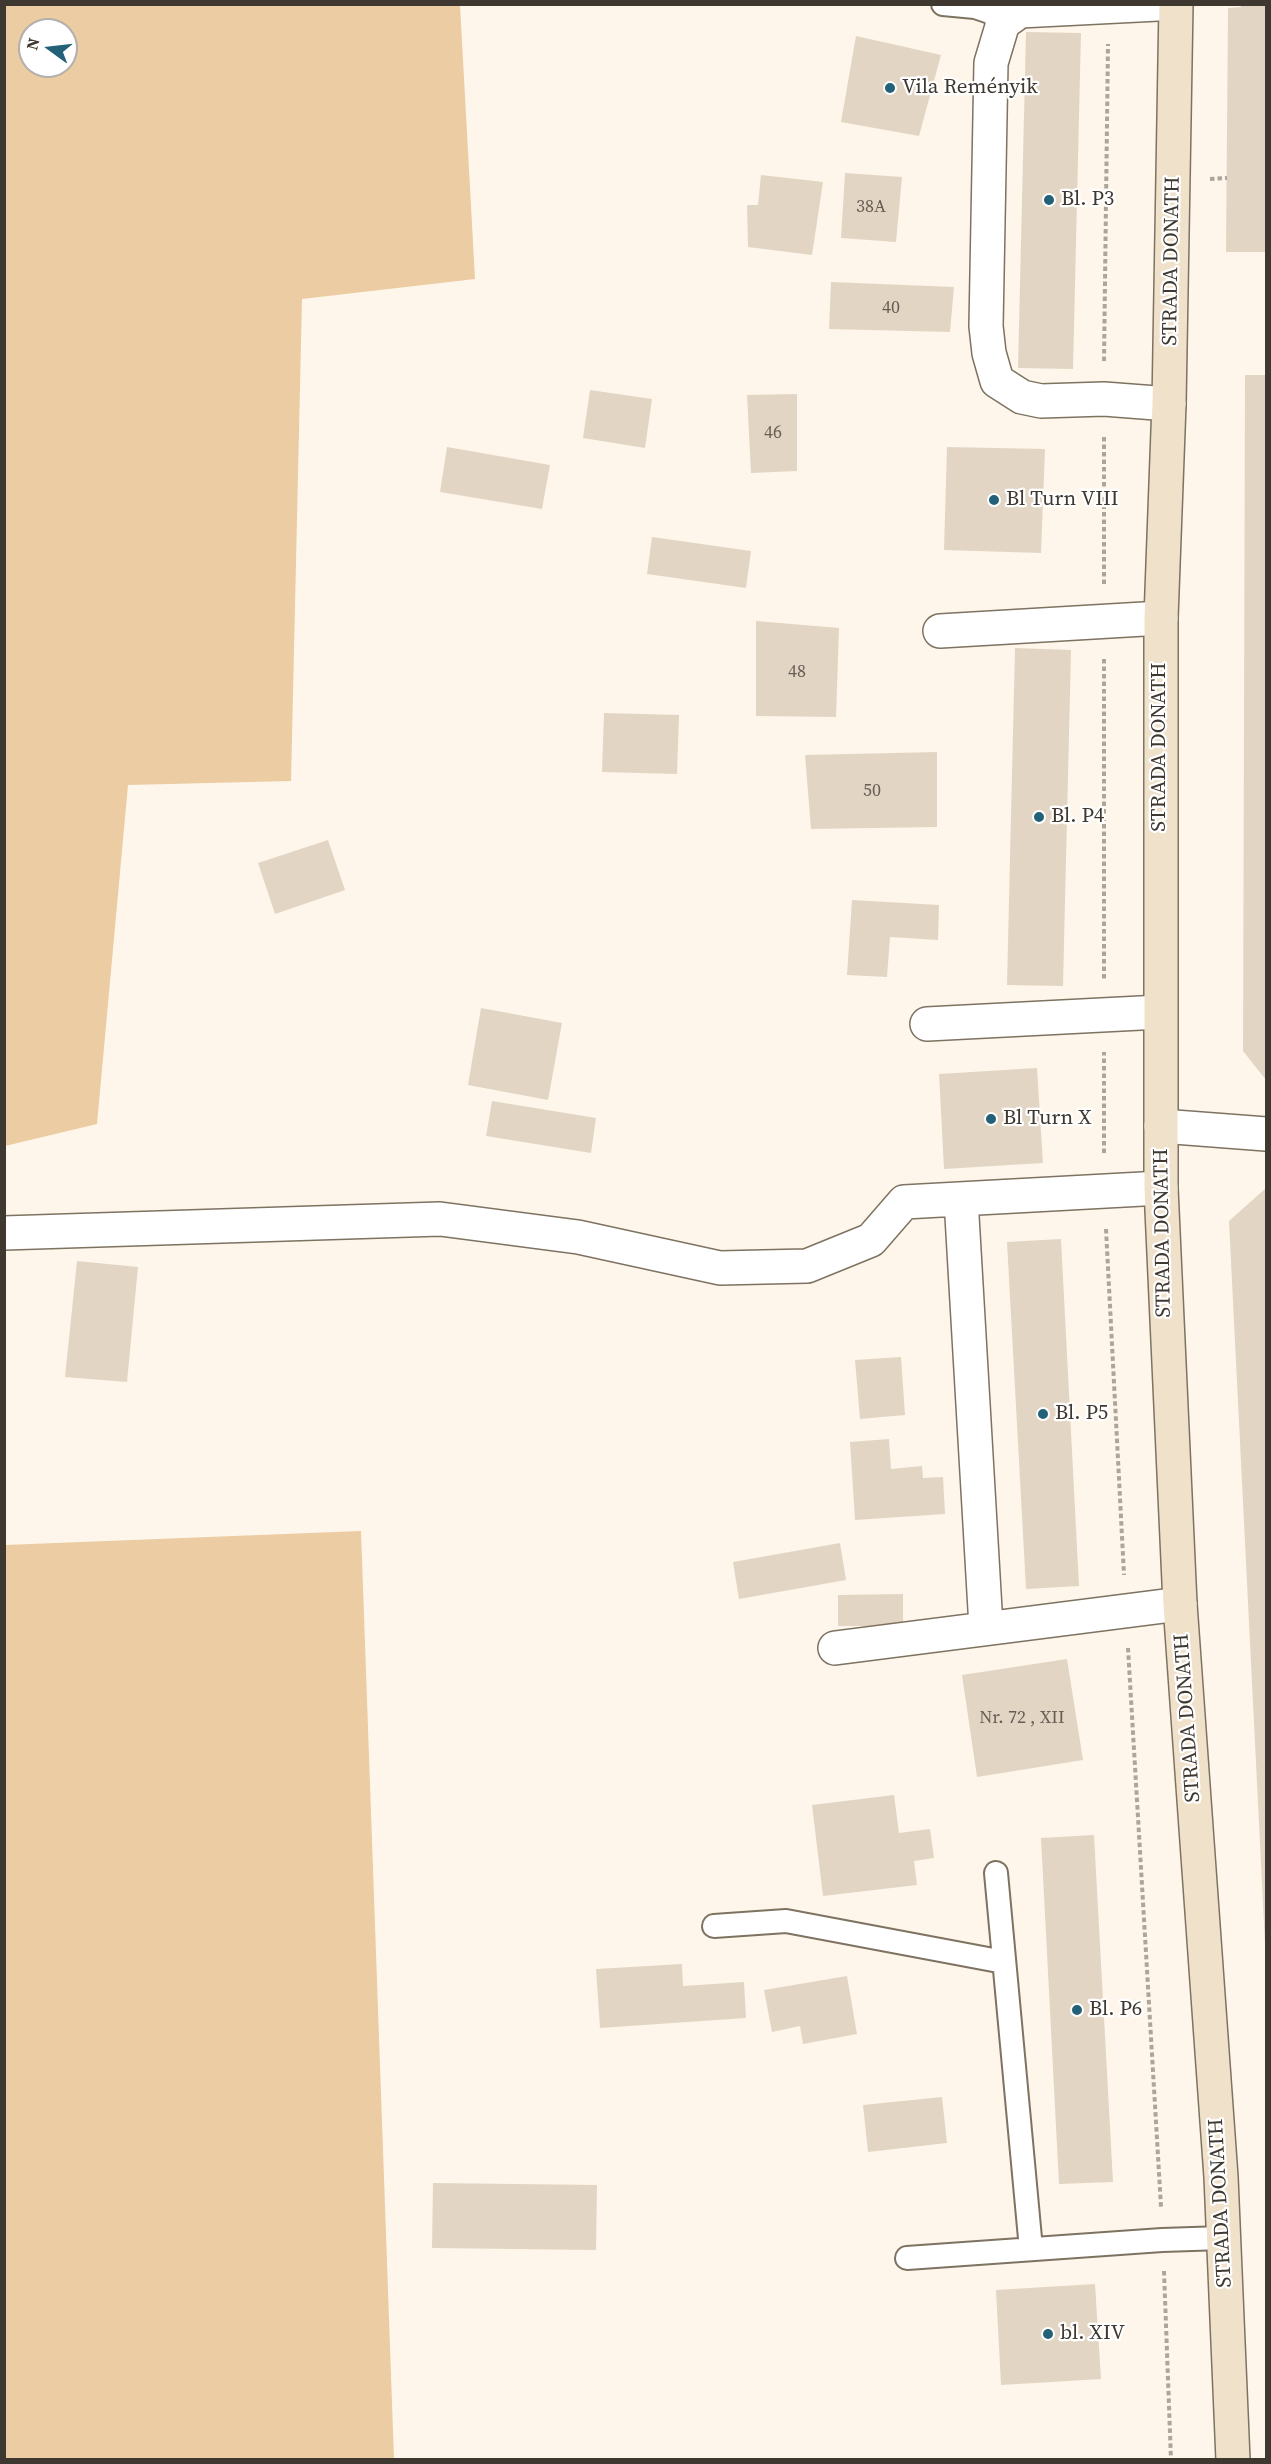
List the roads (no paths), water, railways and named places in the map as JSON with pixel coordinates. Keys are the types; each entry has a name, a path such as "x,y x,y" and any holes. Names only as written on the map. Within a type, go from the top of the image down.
{"main road":[{"name":"STRADA DONATH","path":"1176,4 1169,404 1161,618 1161,1188 1180,1604 1221,2177 1233,2460"}],"street":[{"path":"1158,4 1020,11 1003,24 991,63 986,326 997,381 1022,397 1041,401 1104,399 1169,404"},
{"path":"940,631 1161,618"},
{"path":"927,1024 1160,1012"},
{"path":"1161,1126 1266,1134"},
{"path":"4,1233 440,1219 578,1237 720,1268 807,1266 871,1240 904,1202 1161,1188"},
{"path":"961,1199 986,1627"},
{"path":"835,1648 1180,1604"}],"lane":[{"path":"943,4 975,7 990,12 1003,24"},
{"path":"996,1873 1032,2249"},
{"path":"714,1926 786,1921 1004,1962"},
{"path":"907,2258 1162,2240 1223,2238"}],"place":[{"name":"Vila Reményik","path":"890,88"},
{"name":"Bl. P3","path":"1049,200"},
{"name":"Bl Turn VIII","path":"994,500"},
{"name":"Bl. P4","path":"1039,817"},
{"name":"Bl Turn X","path":"991,1119"},
{"name":"Bl. P5","path":"1043,1414"},
{"name":"Bl. P6","path":"1077,2010"},
{"name":"bl. XIV","path":"1048,2334"}]}
